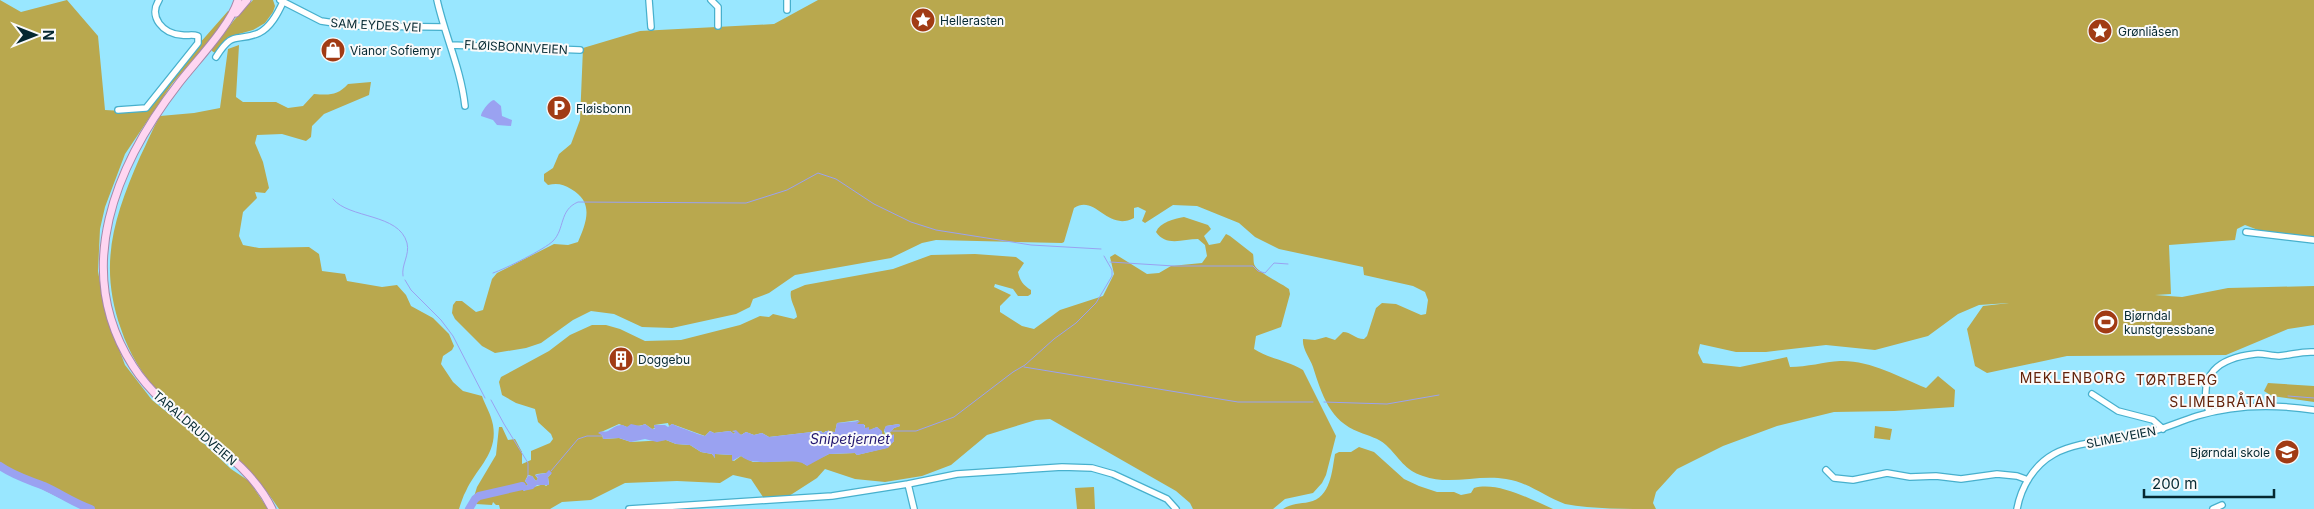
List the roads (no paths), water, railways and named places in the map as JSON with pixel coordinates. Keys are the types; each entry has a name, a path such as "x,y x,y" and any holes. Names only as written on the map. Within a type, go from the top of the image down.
{"main road":[{"name":"TARALDRUDVEIEN","path":"227,22 238,0"},
{"name":"TARALDRUDVEIEN","path":"247,0 227,22 160,108 129,159 115,195 107,226 104,282 114,326 122,347 137,372 168,407 246,472 261,490 272,509"}],"street":[{"path":"118,110 146,108 198,43 198,36 175,33 159,24 155,16 155,6 159,0"},
{"name":"FLØISBONNVEIEN","path":"437,0 444,28 451,45 465,106"},
{"path":"650,0 651,28"},
{"path":"787,0 787,10"},
{"name":"SAM EYDES VEI","path":"216,57 230,40 258,33 265,28 278,13 282,1 321,22 339,25 444,28"},
{"path":"717,2 718,26"},
{"name":"FLØISBONNVEIEN","path":"451,45 580,50"},
{"path":"2246,232 2314,240"},
{"path":"2209,412 2205,399 2205,386 2211,372 2218,366 2256,354 2279,356 2314,352"},
{"path":"2092,394 2118,411 2153,420 2162,429"},
{"name":"SLIMEVEIEN","path":"2017,509 2021,493 2028,480 2046,460 2064,449 2082,444 2139,436 2209,412 2251,405 2284,406 2314,410"},
{"path":"629,509 832,496 970,472 1062,466 1100,470 1125,479 1167,499 1176,509"},
{"path":"1826,470 1834,478 1853,480 1887,473 1910,478 1931,476 1961,479 1997,474 2017,476 2028,480"},
{"path":"908,484 914,509"},
{"path":"2212,509 2222,505"}],"water":[{"path":"494,100 501,106 502,116 512,120 511,126 497,125 493,120 481,116 486,106"},
{"name":"Snipetjernet","path":"860,421 857,424 864,424 865,428 869,427 869,430 877,427 882,431 883,441 880,445 889,436 884,430 886,426 899,424 900,426 890,432 891,436 894,434 894,441 888,448 857,455 855,453 829,454 807,466 794,461 756,462 741,456 732,461 732,455 715,454 715,458 712,454 701,452 690,445 676,444 666,440 657,442 645,439 631,442 619,438 603,439 603,436 598,433 607,432 619,425 627,427 631,424 640,426 645,424 655,429 654,425 665,425 668,427 672,424 705,436 710,431 714,433 730,431 734,434 735,432 732,431 736,430 741,435 746,432 754,435 762,433 769,437 820,431 823,433 829,430 829,432 835,432 837,423"},
{"path":"549,470 552,473 548,477 549,485 537,485 533,489 523,491 523,486 528,485 525,481 528,476 532,476 536,481 538,478 535,475 546,473"}],"waterway":[{"path":"493,273 542,249 553,241 568,210 578,202 746,203 787,190 818,173 836,179 874,204 911,222 936,230 1031,245 1101,249"},
{"path":"333,199 350,210 384,221 402,233 408,247 403,276"},
{"path":"891,431 916,431 954,417 1025,365 1054,339 1076,323 1096,303 1112,276 1112,270 1104,256"},
{"path":"1110,262 1174,266 1253,266 1258,271 1265,273 1274,263 1288,264"},
{"path":"405,280 411,290 441,320 453,336 485,398"},
{"path":"1024,367 1238,402 1313,402"},
{"path":"1324,402 1387,404 1439,395"},
{"path":"2288,396 2314,398"},
{"path":"491,400 528,463 528,476"},
{"path":"551,471 578,439 587,436 602,436"},
{"path":"0,466 91,509"},
{"path":"469,509 479,496 522,486"}],"place":[{"name":"Hellerasten","path":"923,20"},
{"name":"Grønliåsen","path":"2100,31"},
{"name":"Vianor Sofiemyr","path":"333,50"},
{"name":"Fløisbonn","path":"559,108"},
{"name":"Bjørndal kunstgressbane","path":"2106,322"},
{"name":"Doggebu","path":"621,359"},
{"name":"Bjørndal skole","path":"2287,452"}],"district":[{"name":"MEKLENBORG","path":"2073,377"},
{"name":"TØRTBERG","path":"2177,379"},
{"name":"SLIMEBRÅTAN","path":"2223,401"}]}
